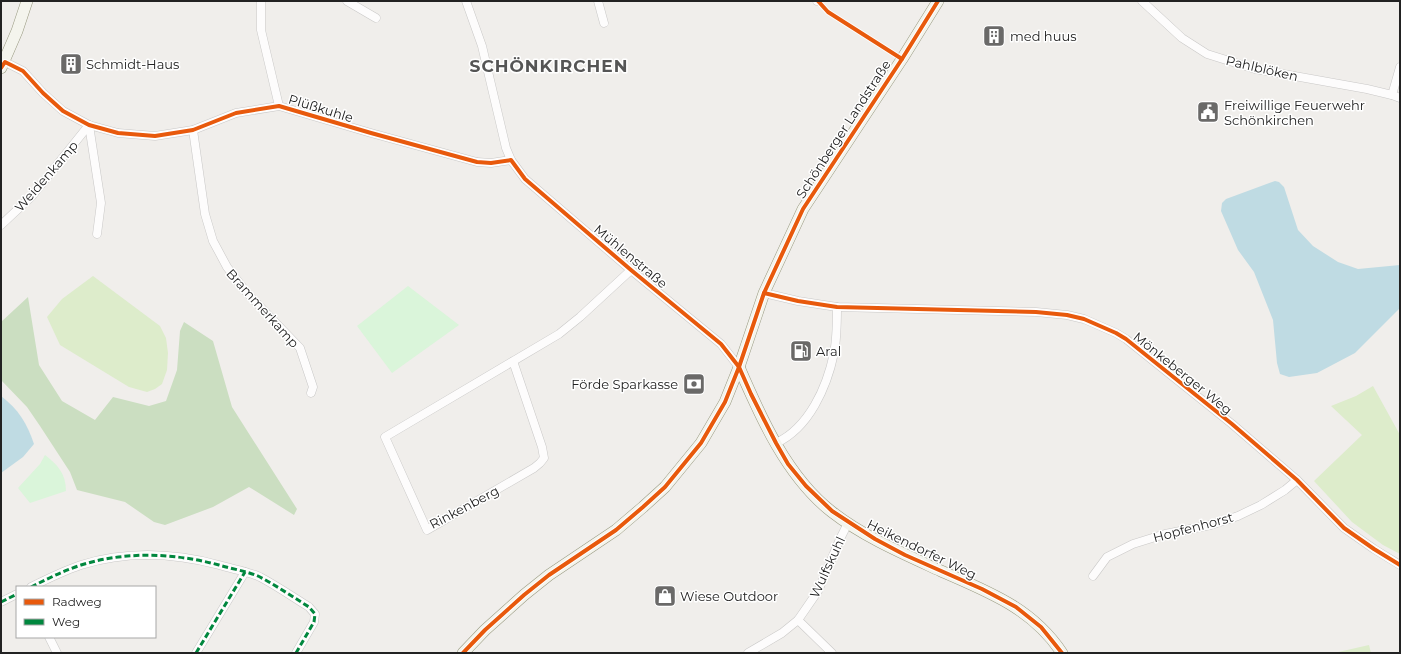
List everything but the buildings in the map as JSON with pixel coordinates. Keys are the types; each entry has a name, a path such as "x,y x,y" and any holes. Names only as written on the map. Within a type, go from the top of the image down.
{"main road":[{"path":"3,65 27,1"},
{"name":"Schönberger Landstraße","path":"463,653 485,630 524,595 549,575 616,530 644,507 665,487 701,443 726,402 740,367 764,293 803,209 938,1"},
{"name":"Heikendorfer Weg","path":"740,367 751,394 788,464 806,486 832,512 848,523 905,555 982,589 1016,607 1041,627 1062,653"}],"street":[{"path":"261,1 261,30 279,106"},
{"path":"347,1 376,18"},
{"name":"Mühlenstraße","path":"466,1 482,46 506,148 511,160 525,179 631,270 721,344 740,367"},
{"path":"598,1 604,23"},
{"name":"Pahlblöken","path":"1142,1 1182,38 1207,54 1256,69 1367,89 1400,98"},
{"name":"Plüßkuhle","path":"3,65 23,71 43,93 63,111 89,125 118,134 155,136 193,130 236,113 279,106 477,162 491,163 511,160"},
{"path":"1392,95 1400,67"},
{"path":"89,125 101,202 97,234"},
{"name":"Weidenkamp","path":"1,225 32,196 89,125"},
{"name":"Brammerkamp","path":"193,130 205,214 213,241 226,267 247,293 300,348 313,387 311,393"},
{"name":"Rinkenberg","path":"512,361 542,447 544,458 534,468 427,530 385,437 512,361 559,334 580,317 631,270"},
{"name":"Mönkeberger Weg","path":"764,293 798,301 837,307 1036,312 1084,319 1116,333 1126,340 1232,424 1297,480 1344,528 1400,565"},
{"path":"776,443 786,438 798,428 814,407 823,387 834,353 837,332 837,307"},
{"name":"Hopfenhorst","path":"1093,576 1107,557 1126,547 1165,534 1211,524 1238,516 1267,501 1285,490 1297,480"},
{"name":"Wulfskuhl","path":"748,653 766,644 798,620 818,591 848,523"},
{"path":"33,586 81,565 107,559 136,555 190,558 246,572 260,578 309,607 315,614 314,622 296,653"},
{"path":"196,653 246,572"},
{"path":"1,602 16,594"},
{"path":"798,620 832,653"},
{"path":"50,638 57,653"}],"green space":[{"path":"93,276 160,326 166,338 168,353 167,370 162,384 155,389 147,392 129,387 60,345 47,317 62,299"},
{"path":"408,286 459,325 392,373 357,326"},
{"path":"28,297 39,365 62,401 95,420 113,397 149,406 166,401 177,370 180,331 184,322 213,341 232,407 297,509 294,515 249,487 213,507 165,525 154,522 125,502 77,490 70,472 27,407 1,380 1,322"},
{"path":"1373,386 1400,435 1400,554 1383,545 1352,522 1314,481 1362,435 1331,406 1356,396"},
{"path":"45,455 54,462 63,475 66,491 30,503 18,488 40,464"},
{"path":"1369,645 1371,653 1334,653"}],"water":[{"path":"1275,181 1279,182 1284,187 1298,230 1313,246 1338,262 1358,269 1400,265 1400,308 1355,353 1317,373 1289,377 1280,374 1277,363 1273,320 1254,272 1238,250 1221,211 1222,203 1226,199"},
{"path":"1,396 17,411 28,429 34,444 23,457 1,473"}],"marked path":[{"path":"33,586 74,567 115,557 150,555 167,556 219,565 260,577 309,607 315,614 314,622 296,653"},
{"path":"196,653 245,572"},
{"path":"1,602 16,594"}],"cycle path":[{"path":"818,1 828,12 902,59"},
{"path":"463,653 485,630 524,595 549,575 616,530 643,507 665,487 701,443 725,402 739,367 764,293 803,209 902,59 938,1"},
{"path":"1,68 5,62 23,71 43,93 63,111 89,125 118,133 155,136 193,130 236,113 279,106 477,162 491,163 511,160 525,179 631,270 721,344 739,367 751,394 788,464 806,486 832,511 875,539 905,555 982,589 1016,607 1041,627 1062,653"},
{"path":"764,293 798,301 837,307 1036,312 1067,315 1084,319 1126,339 1232,424 1297,480 1344,528 1400,565"}],"place":[{"name":"med huus","path":"994,36"},
{"name":"Schmidt-Haus","path":"71,64"},
{"name":"Freiwillige Feuerwehr Schönkirchen","path":"1208,112"},
{"name":"Aral","path":"801,351"},
{"name":"Förde Sparkasse","path":"694,384"},
{"name":"Wiese Outdoor","path":"665,596"}],"district":[{"name":"SCHÖNKIRCHEN","path":"549,66"}]}
